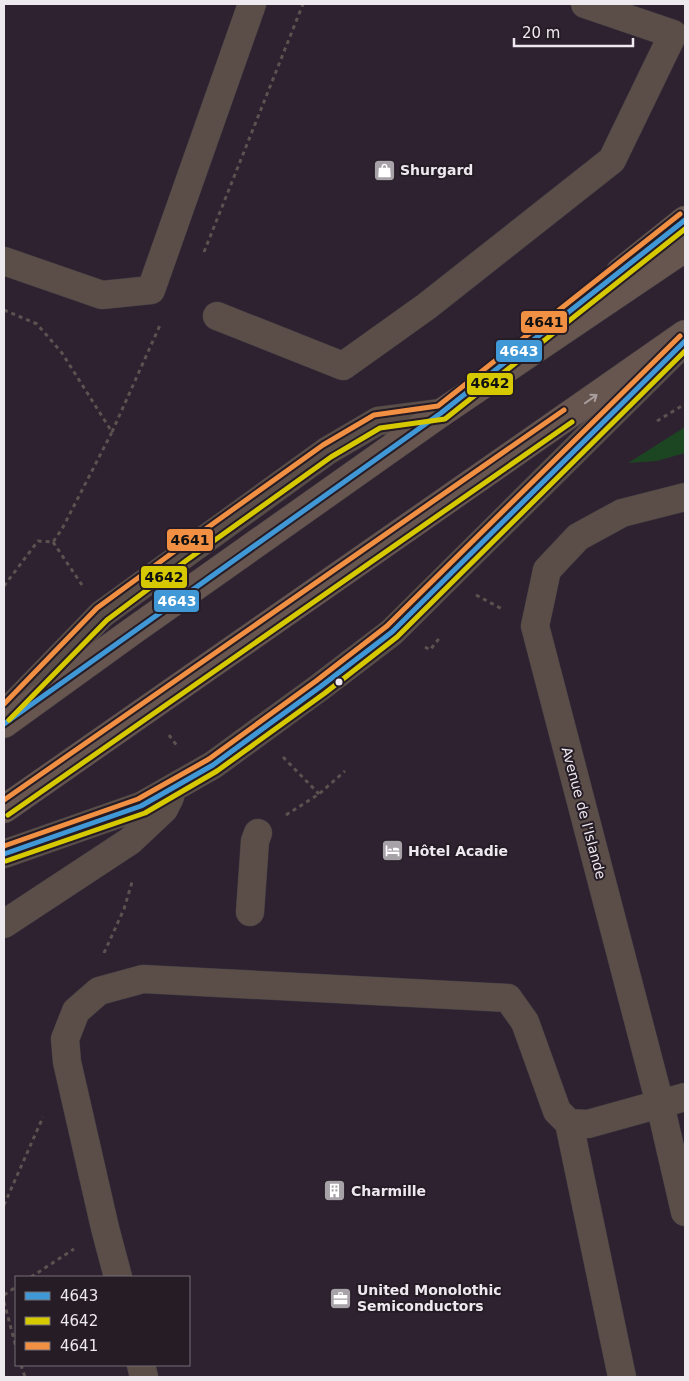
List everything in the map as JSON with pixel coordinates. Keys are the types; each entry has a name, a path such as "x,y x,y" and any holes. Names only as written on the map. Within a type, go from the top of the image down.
{"main road":[{"path":"441,414 685,220"},
{"path":"4,724 441,414 685,248"},
{"path":"4,809 685,334"}],"lane":[{"path":"4,261 102,295 151,290 252,4"},
{"path":"216,316 343,366 427,306 612,160 673,34 593,7"},
{"path":"4,854 142,806 213,765 320,687 392,632 685,341"},
{"path":"4,715 102,614 327,451 378,421 441,414"},
{"name":"Avenue de l'Islande","path":"685,497 622,513 578,537 547,570 536,626 673,1100 685,1212"},
{"path":"4,924 130,841 164,809 177,785"},
{"path":"250,912 255,841 258,833"},
{"path":"118,1276 67,1062 65,1039 76,1011 99,991 144,979 508,998 525,1022 556,1111 569,1123 622,1377"},
{"path":"569,1123 588,1124 673,1100"}],"path":[{"path":"4,310 37,324 62,353 112,432 62,529 53,542 38,541 4,586"},
{"path":"473,594 536,626"},
{"path":"280,753 319,794"},
{"path":"258,833 319,794 345,771"},
{"path":"4,1205 43,1116"},
{"path":"33,1276 105,1228"},
{"path":"4,1295 15,1288"},
{"path":"4,1302 15,1343"}],"shaded area":[{"path":"4,4 685,4 685,1377 4,1377"}],"green space":[{"path":"685,427 685,453 657,461 628,463"}],"transit line":[{"name":"4641","path":"4,704 97,608 179,548 323,445 374,415 438,406 680,214"},
{"name":"4643","path":"4,724 441,413 685,220"},
{"name":"4642","path":"9,720 107,620 187,560 331,457 380,428 445,419 685,229"},
{"name":"4641","path":"4,846 138,799 209,759 316,681 387,626 680,336"},
{"name":"4643","path":"4,854 141,806 213,765 320,687 392,632 685,341"},
{"name":"4642","path":"6,861 145,813 217,771 325,693 397,637 685,351"},
{"name":"4641","path":"4,800 564,410"},
{"name":"4642","path":"8,815 572,422"}],"place":[{"name":"Shurgard","path":"384,170"},
{"name":"Hôtel Acadie","path":"392,851"},
{"name":"Charmille","path":"335,1191"},
{"name":"United Monolothic Semiconductors","path":"341,1298"}]}
